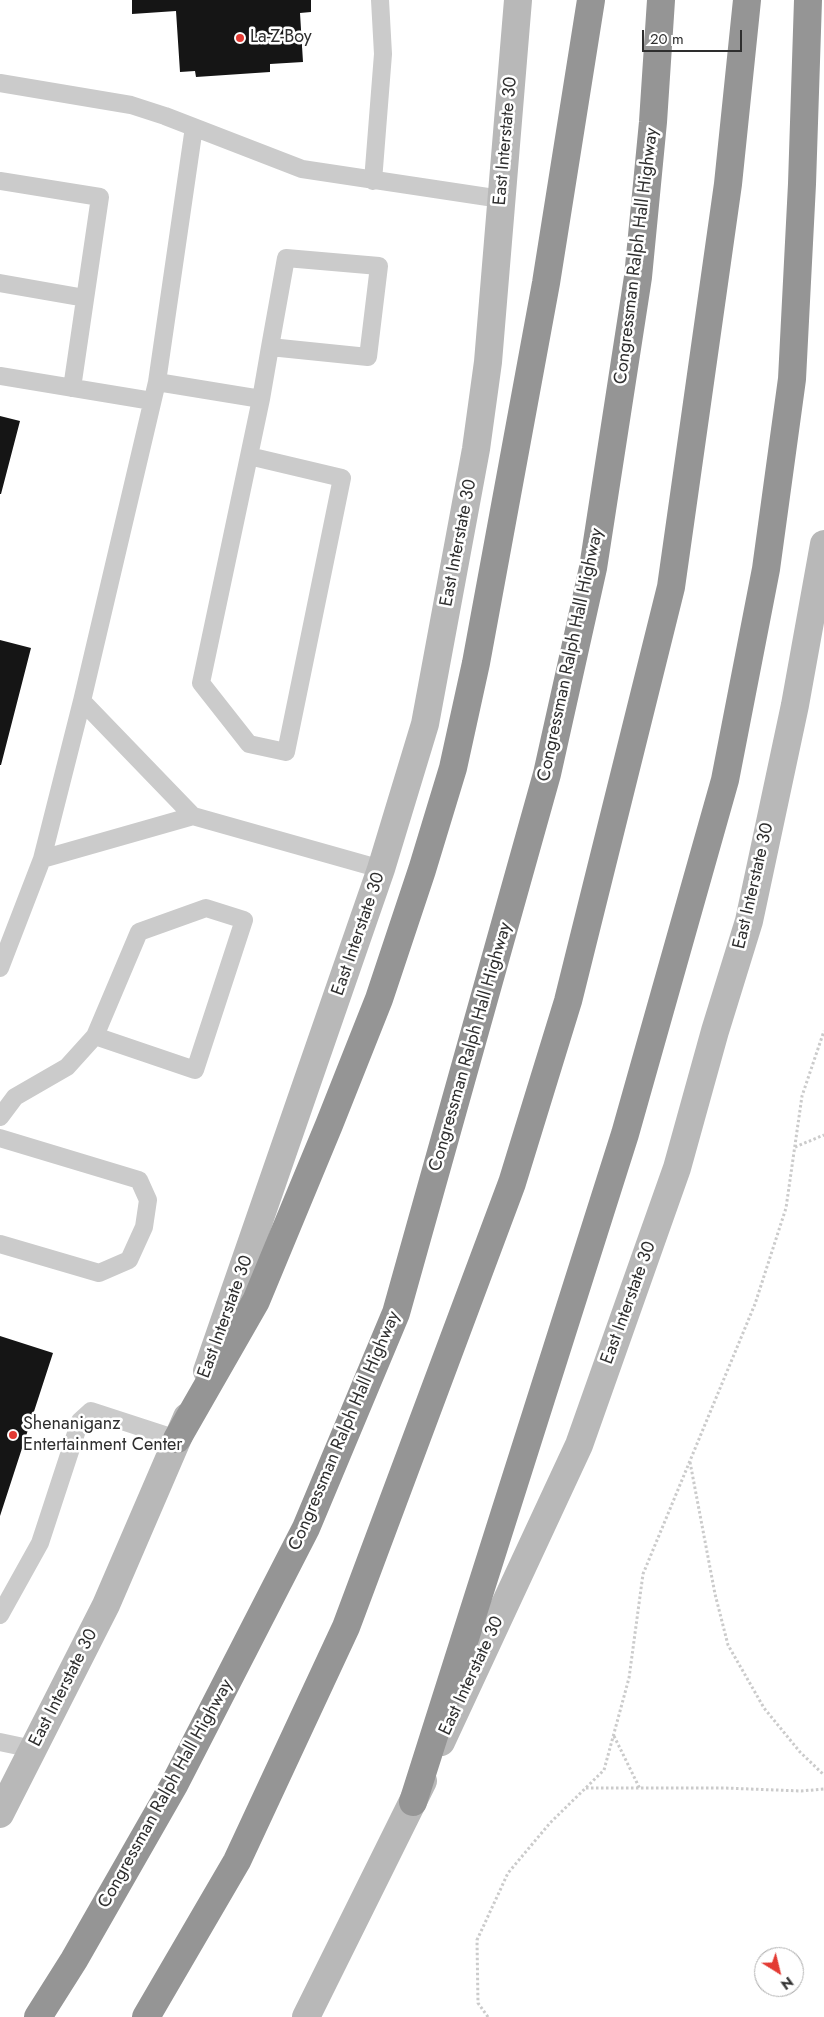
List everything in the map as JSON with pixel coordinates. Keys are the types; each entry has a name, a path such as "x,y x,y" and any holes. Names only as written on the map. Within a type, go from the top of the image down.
{"highway":[{"path":"177,1439 256,1301 329,1125 379,999 422,870 453,768 476,663 546,283 590,0"},
{"name":"Congressman Ralph Hall Highway","path":"38,2017 74,1960 174,1785 302,1537 396,1313 547,774 593,568 638,277 653,122 661,0"},
{"path":"146,2017 238,1861 346,1627 512,1183 568,1001 671,587 728,184 747,0"},
{"path":"413,1802 625,1134 725,780 766,569 792,379 802,184 808,0"}],"main road":[{"name":"East Interstate 30","path":"0,1814 106,1605 214,1355 381,869 425,724 476,449 488,362 518,0"},
{"name":"East Interstate 30","path":"306,2017 413,1802 578,1446 677,1168 715,1031 749,921 795,705 815,642 824,544"}],"lane":[{"path":"373,181 383,54 380,0"},
{"path":"0,83 131,105 194,127 302,170 501,199"},
{"path":"0,968 42,859 82,701 157,382 194,127"},
{"path":"0,181 100,197 72,388"},
{"path":"249,456 342,478 286,752 249,744 201,683 261,399 270,347 286,258 379,266 368,357 270,347"},
{"path":"0,283 85,298"},
{"path":"0,376 152,401"},
{"path":"157,382 261,399"},
{"path":"82,701 193,816 381,869"},
{"path":"42,859 193,816"},
{"path":"0,1117 15,1098 67,1067 95,1036 139,932 206,908 244,920 195,1070 95,1036"},
{"path":"0,1138 139,1180 148,1200 144,1227 129,1260 99,1273 0,1244"},
{"path":"0,1615 40,1542 80,1421 91,1411 177,1439"},
{"path":"0,1742 33,1749"}],"path":[{"path":"488,2017 478,2003 477,1940 508,1873 550,1823 604,1770 629,1678 643,1574 755,1304 786,1208 802,1096 824,1032"},
{"path":"795,1147 824,1135"},
{"path":"690,1461 715,1594 728,1645 764,1708 800,1752 824,1775"},
{"path":"614,1735 640,1789"},
{"path":"586,1788 724,1788 801,1791 824,1789"}],"building":[{"name":"La-Z-Boy","path":"132,0 311,0 311,12 300,13 303,62 270,64 270,72 196,77 195,71 180,72 176,11 132,14"},
{"path":"0,416 20,421 1,494 0,494"},
{"path":"0,640 31,648 1,765 0,765"},
{"name":"Shenaniganz Entertainment Center","path":"0,1336 53,1353 0,1516"}],"place":[{"name":"La-Z-Boy","path":"240,38"},
{"name":"Shenaniganz Entertainment Center","path":"13,1435"}]}
